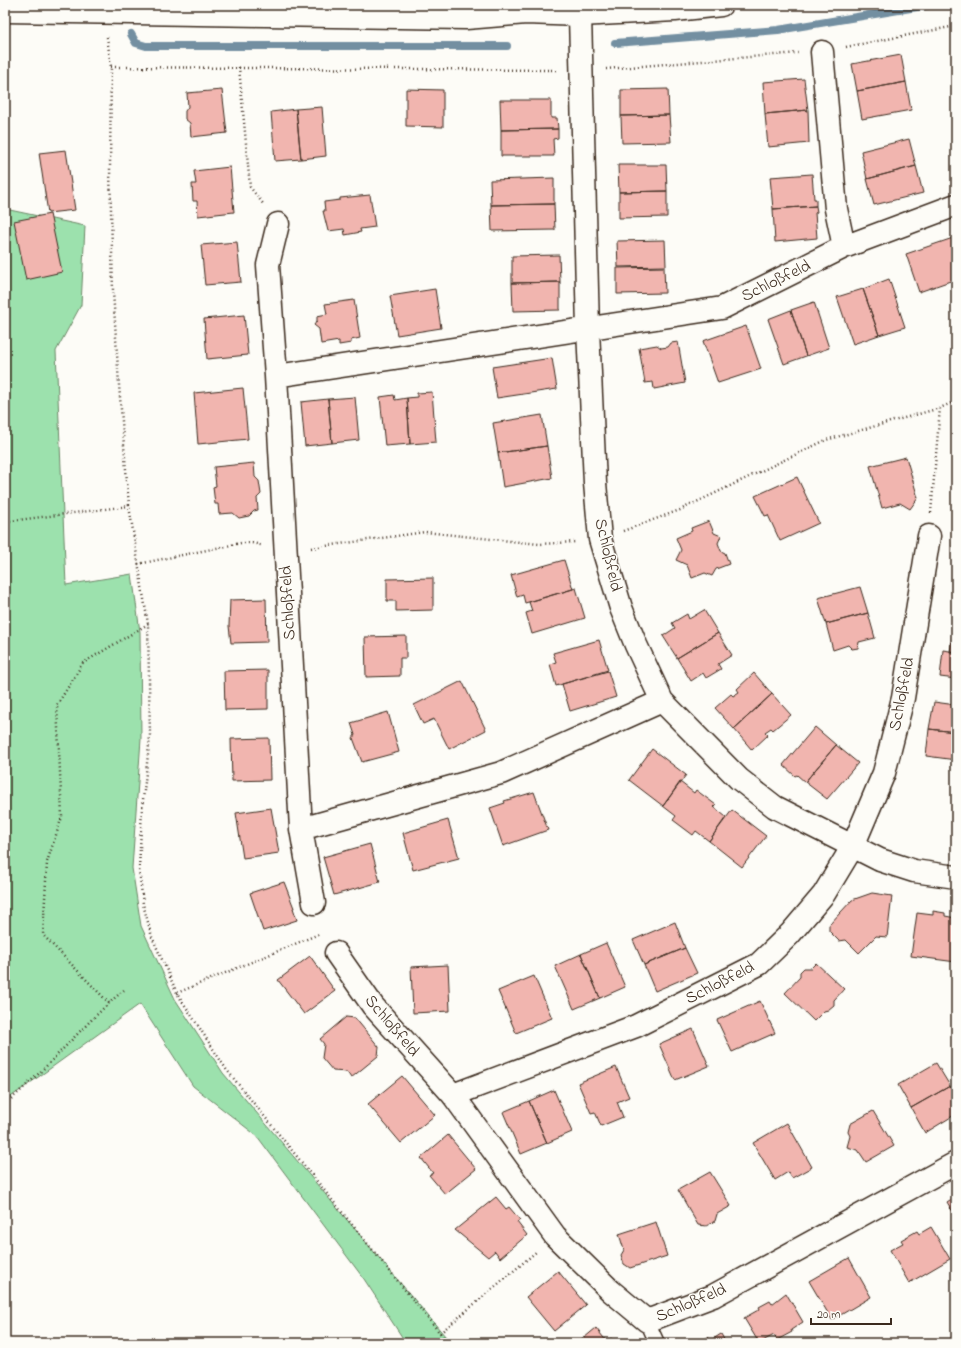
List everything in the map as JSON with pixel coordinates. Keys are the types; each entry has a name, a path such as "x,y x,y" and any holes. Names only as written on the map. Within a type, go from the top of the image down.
{"street":[{"path":"5,11 465,11 580,15 675,10 721,5"},
{"name":"Schloßfeld","path":"580,15 588,329 595,483 600,539 621,608 662,702 739,779 775,807 880,860 914,871 956,877"},
{"path":"822,52 836,209 844,247"},
{"name":"Schloßfeld","path":"276,376 722,308 844,247 956,205"},
{"name":"Schloßfeld","path":"278,224 268,265 276,376 301,830 314,903"},
{"name":"Schloßfeld","path":"453,1095 636,1026 759,964 790,934 824,894 853,846 884,773 903,698 929,536"},
{"path":"301,830 501,773 662,702"},
{"name":"Schloßfeld","path":"336,953 373,1006 453,1095 555,1236 611,1291 647,1321 713,1296 956,1163"}],"lane":[{"path":"647,1321 657,1343"}],"path":[{"path":"111,67 582,70 822,52 956,26"},
{"path":"107,33 111,67 110,169 119,385 129,506 148,624 150,736 142,810 139,869 143,904 152,936 177,993 226,1069 448,1343"},
{"path":"239,67 250,187 278,224"},
{"path":"138,564 241,543 252,543 285,553 325,545 425,532 539,544 600,539 680,510 826,440 940,408 956,401"},
{"path":"929,536 940,408"},
{"path":"5,532 10,521 129,506"},
{"path":"109,1003 43,935 47,862 62,817 57,705 83,663 148,624"},
{"path":"177,993 324,932 336,953"},
{"path":"5,1104 29,1084 109,1003 124,990"},
{"path":"440,1333 555,1236"}],"green space":[{"path":"5,209 85,226 81,305 56,351 66,585 132,574 140,632 141,739 132,868 141,926 175,999 223,1073 451,1343 406,1343 364,1279 257,1136 193,1086 140,1004 5,1101"}],"building":[{"path":"901,55 906,82 857,91 852,64"},
{"path":"804,79 808,110 765,114 763,82"},
{"path":"906,82 911,110 862,119 857,91"},
{"path":"406,89 443,90 443,127 406,126"},
{"path":"668,89 669,115 621,116 621,90"},
{"path":"222,90 227,133 191,137 190,123 185,119 185,111 188,107 187,93"},
{"path":"500,100 551,100 551,118 557,118 558,129 501,130"},
{"path":"322,107 326,156 301,159 296,109"},
{"path":"296,109 301,159 275,161 271,112"},
{"path":"808,110 809,143 768,147 765,114"},
{"path":"669,115 671,142 622,143 621,116"},
{"path":"558,129 558,138 553,139 554,156 501,156 501,130"},
{"path":"909,139 916,166 867,179 861,151"},
{"path":"66,150 75,210 48,213 39,153"},
{"path":"618,165 666,165 667,191 619,192"},
{"path":"916,166 923,193 874,205 867,179"},
{"path":"230,167 234,212 198,216 197,201 193,201 192,184 196,184 194,171"},
{"path":"812,174 816,206 773,209 770,177"},
{"path":"554,178 554,204 491,205 490,180"},
{"path":"667,191 667,217 619,218 619,192"},
{"path":"370,195 375,227 360,229 361,232 345,235 344,229 328,231 323,211 325,211 324,202 340,200 340,198"},
{"path":"554,204 555,230 492,231 491,205"},
{"path":"816,206 817,212 815,213 817,238 775,242 773,209"},
{"path":"50,214 62,272 26,280 14,221"},
{"path":"953,238 956,246 956,279 919,292 906,254"},
{"path":"665,240 666,266 618,267 617,241"},
{"path":"237,242 241,282 205,285 201,245"},
{"path":"559,255 560,282 512,283 512,256"},
{"path":"664,267 665,293 617,294 617,268"},
{"path":"889,279 905,327 879,335 863,289"},
{"path":"560,282 560,310 513,311 512,283"},
{"path":"435,289 441,328 397,335 390,296"},
{"path":"863,289 879,335 853,344 837,297"},
{"path":"354,300 360,338 351,340 351,343 339,345 339,341 321,344 319,329 314,325 317,321 317,316 327,314 325,304"},
{"path":"814,302 829,348 806,356 791,310"},
{"path":"791,310 806,356 784,364 768,319"},
{"path":"244,315 248,355 207,359 204,319"},
{"path":"746,326 761,369 718,383 703,341"},
{"path":"678,342 685,383 654,389 653,382 645,383 639,348 657,345 661,348 668,347 671,343"},
{"path":"552,358 557,389 497,398 492,367"},
{"path":"243,388 248,439 198,444 194,393"},
{"path":"432,392 436,442 410,444 407,398 417,397 417,393"},
{"path":"394,395 395,400 407,398 410,444 385,446 380,397"},
{"path":"355,397 359,440 332,443 328,399"},
{"path":"328,399 332,443 305,446 301,402"},
{"path":"542,415 547,446 498,453 493,423"},
{"path":"547,446 552,478 503,487 498,453"},
{"path":"906,457 918,498 910,509 900,503 882,508 870,466"},
{"path":"254,463 255,477 259,481 261,494 257,498 258,510 254,511 249,516 239,518 233,513 219,514 218,504 215,504 213,487 216,486 214,467"},
{"path":"797,477 819,523 780,541 768,515 765,516 755,496"},
{"path":"709,521 714,533 721,536 718,543 721,551 725,553 729,564 716,569 712,576 705,573 692,578 687,565 676,560 681,550 676,538 692,531 691,528"},
{"path":"956,541 956,568 953,542"},
{"path":"564,560 573,589 525,603 523,595 517,597 511,575"},
{"path":"433,578 433,610 396,611 396,601 387,601 387,579"},
{"path":"860,587 868,613 826,624 818,598"},
{"path":"576,588 585,618 532,634 526,613 532,611 529,602"},
{"path":"266,599 267,642 231,643 229,626 230,600"},
{"path":"704,610 718,633 677,658 663,636 675,628 672,623 687,614 689,619"},
{"path":"868,613 875,638 859,642 858,648 852,649 848,645 833,650 826,624"},
{"path":"955,618 956,652 950,652"},
{"path":"718,633 732,655 718,664 721,669 706,678 703,673 691,681 677,658"},
{"path":"406,636 406,658 400,658 400,676 366,677 365,637"},
{"path":"599,640 608,670 556,686 550,664 556,662 553,653"},
{"path":"943,650 956,652 956,679 940,677"},
{"path":"268,670 268,709 225,710 224,671"},
{"path":"608,671 616,697 570,711 562,684"},
{"path":"754,673 772,694 734,729 715,708 731,694 733,696 739,692 737,689"},
{"path":"462,681 486,730 449,749 434,719 423,724 414,705"},
{"path":"772,694 791,715 773,730 771,728 765,732 768,735 752,750 734,729"},
{"path":"934,702 956,705 956,732 929,729"},
{"path":"388,712 399,752 362,762 353,738 355,735 351,723"},
{"path":"815,727 836,745 805,782 797,775 795,776 783,765"},
{"path":"929,729 956,732 956,760 926,756"},
{"path":"269,738 270,780 232,781 231,739"},
{"path":"836,745 858,763 827,799 805,782"},
{"path":"652,749 686,775 663,806 629,780"},
{"path":"680,782 694,793 696,790 716,805 714,807 726,817 709,841 696,831 693,835 673,820 676,816 663,806"},
{"path":"534,792 548,830 503,846 490,808 505,803 504,801"},
{"path":"271,808 279,853 243,858 236,813"},
{"path":"732,810 766,836 742,867 709,841"},
{"path":"448,820 459,858 413,870 403,833"},
{"path":"370,844 380,882 334,895 323,857"},
{"path":"284,882 297,920 263,931 250,893"},
{"path":"872,893 892,896 887,937 876,936 859,953 846,940 839,941 829,931 829,925 852,900"},
{"path":"933,911 945,913 945,916 956,918 956,962 911,956 917,913 933,915"},
{"path":"675,922 685,948 644,965 633,940"},
{"path":"606,943 625,987 600,998 581,954"},
{"path":"685,948 697,973 655,991 644,965"},
{"path":"581,954 600,998 574,1009 555,966"},
{"path":"310,956 335,991 304,1014 278,980"},
{"path":"816,963 844,989 834,1000 834,1005 828,1010 824,1011 814,1021 785,993 800,977 800,972 804,968 811,968"},
{"path":"448,965 450,1011 413,1013 411,967"},
{"path":"534,976 552,1018 516,1033 498,991"},
{"path":"760,1001 775,1033 732,1052 717,1020"},
{"path":"346,1017 355,1018 379,1047 378,1056 351,1078 347,1072 333,1071 322,1058 324,1044 320,1039"},
{"path":"693,1029 709,1066 675,1080 659,1044"},
{"path":"936,1063 950,1086 911,1108 898,1085"},
{"path":"616,1067 629,1097 617,1102 623,1117 601,1126 595,1112 591,1113 578,1083"},
{"path":"402,1076 435,1115 401,1143 368,1104"},
{"path":"950,1086 956,1098 956,1114 925,1133 911,1108"},
{"path":"554,1090 572,1132 547,1143 529,1101"},
{"path":"529,1101 547,1143 521,1154 503,1112"},
{"path":"873,1111 894,1146 866,1162 858,1150 847,1147 850,1136 848,1132 850,1124"},
{"path":"787,1123 812,1167 792,1178 788,1172 775,1180 753,1143"},
{"path":"448,1135 476,1169 445,1194 429,1175 433,1173 421,1158"},
{"path":"710,1172 731,1206 717,1214 715,1221 706,1226 698,1225 678,1190"},
{"path":"956,1196 956,1217 947,1202"},
{"path":"496,1197 506,1209 509,1207 520,1220 517,1222 527,1235 500,1258 495,1251 488,1257 455,1230"},
{"path":"656,1222 667,1256 630,1268 624,1264 621,1255 624,1250 619,1234"},
{"path":"931,1227 950,1259 909,1283 890,1250 903,1243 901,1240 917,1231 919,1234"},
{"path":"849,1258 871,1297 832,1320 809,1281"},
{"path":"558,1271 586,1305 554,1331 526,1297"},
{"path":"786,1293 803,1322 791,1330 792,1332 777,1340 774,1335 759,1343 744,1318 760,1309 759,1307 770,1301 772,1304"},
{"path":"596,1328 607,1342 611,1338 615,1343 578,1343"},
{"path":"721,1334 726,1343 697,1343 708,1337 710,1341"}],"waterway":[{"path":"615,43 778,30 929,5"},
{"path":"131,34 136,43 146,46 507,46"}]}
